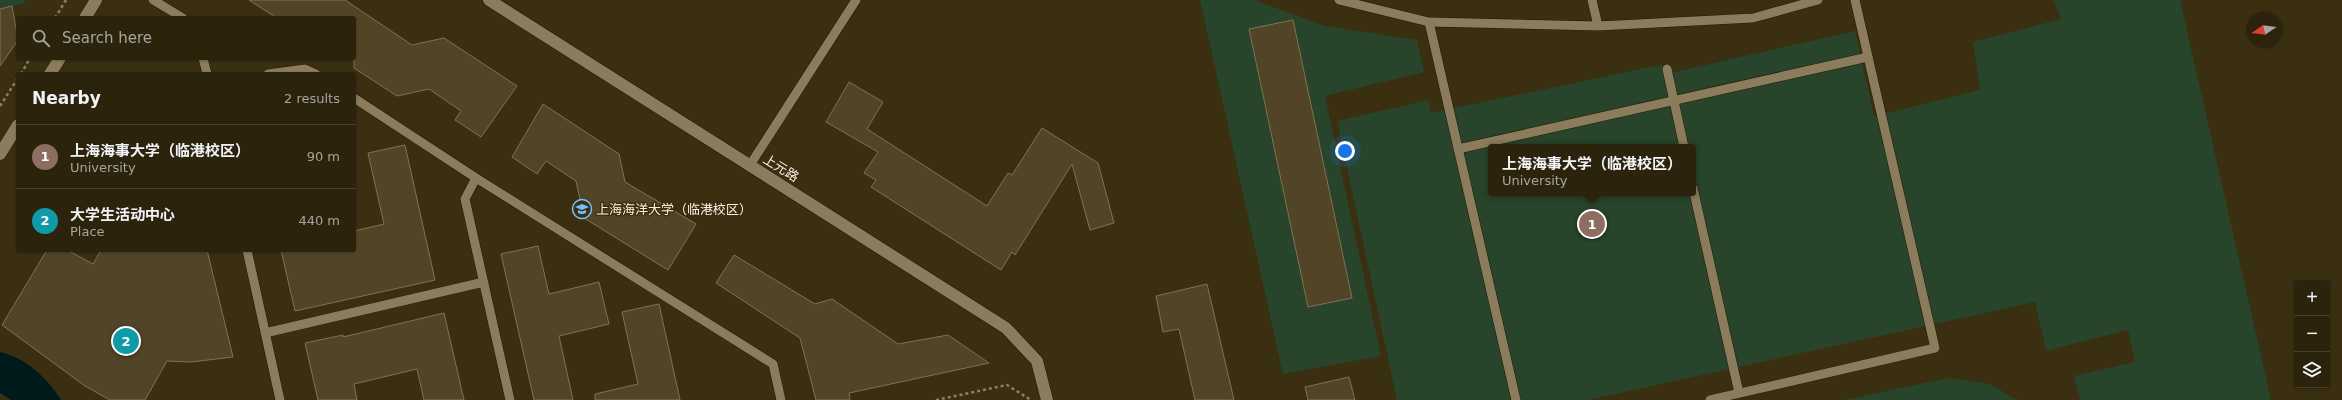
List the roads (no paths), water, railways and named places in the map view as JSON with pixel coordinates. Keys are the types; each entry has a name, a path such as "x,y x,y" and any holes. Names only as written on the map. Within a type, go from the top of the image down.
{"street":[{"path":"86,16 96,0"},
{"name":"上元路","path":"489,0 1006,328 1038,361 1047,400"},
{"path":"51,72 59,60"},
{"path":"0,154 16,128"}],"lane":[{"path":"153,0 180,16"},
{"path":"750,165 856,0"},
{"path":"1339,0 1359,2 1429,22 1598,26 1753,18 1818,0"},
{"path":"1592,0 1598,26"},
{"path":"1710,400 1936,348 1855,0"},
{"path":"1429,22 1516,400"},
{"path":"1458,149 1868,57"},
{"path":"204,60 206,72"},
{"path":"1667,68 1683,144"},
{"path":"283,72 305,69 312,72"},
{"path":"356,99 476,178 772,364 781,400"},
{"path":"476,178 465,199 510,400"},
{"path":"1695,196 1739,393"},
{"path":"246,252 280,400"},
{"path":"265,333 484,282"}],"water":[{"path":"0,352 18,359 35,370 50,384 61,400 11,400 0,393"}],"place":[{"name":"上海海洋大学（临港校区）","path":"582,209"},
{"name":"上海海事大学（临港校区）","path":"1592,224"},
{"name":"大学生活动中心","path":"126,341"}]}
